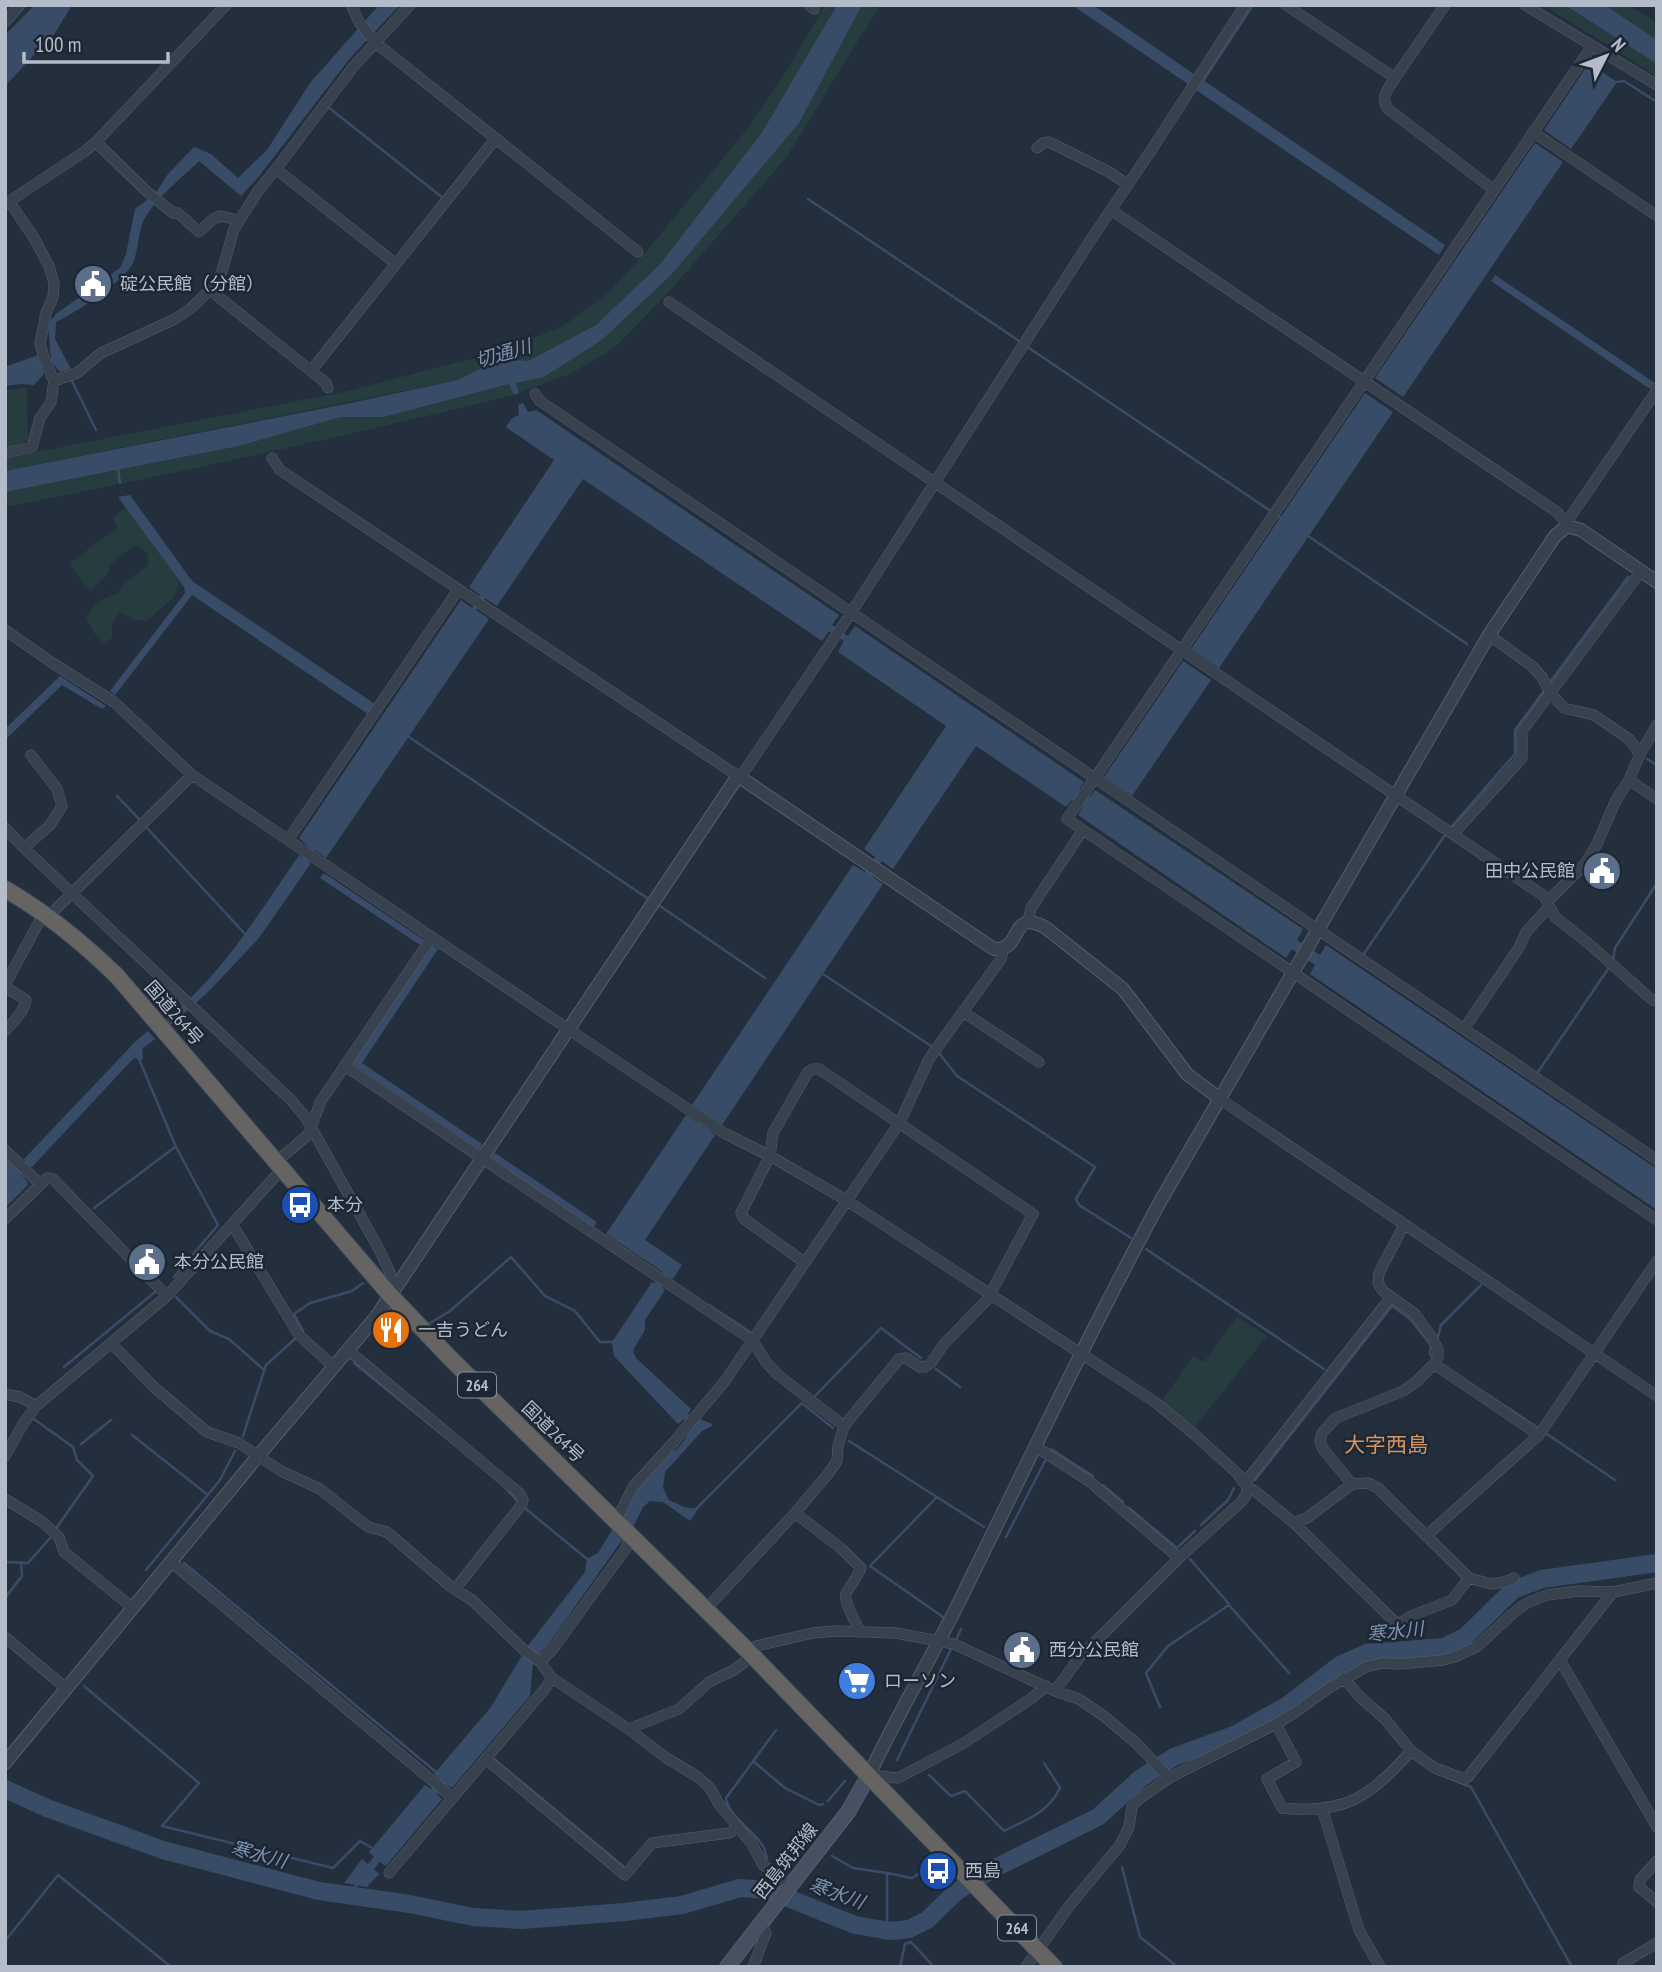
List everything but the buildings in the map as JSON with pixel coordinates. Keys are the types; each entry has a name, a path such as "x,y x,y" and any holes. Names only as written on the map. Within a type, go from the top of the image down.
{"highway":[{"name":"国道264号","path":"5,889 85,944 117,976 391,1296 451,1359 748,1651 1054,1967"}],"main road":[{"name":"西島筑邦線","path":"727,1967 848,1812 869,1775"}],"street":[{"path":"5,22 20,5"},
{"path":"5,453 32,447 40,418 51,402 54,381 40,344 46,313 53,298 54,283 49,265 34,238 7,203 96,142 226,5"},
{"path":"351,5 359,22 374,41 638,251"},
{"path":"54,381 77,373 101,353 175,319 210,290 222,271 238,220 258,191 374,41 410,5"},
{"path":"5,1763 391,1296 738,776 744,772 838,633 1245,5"},
{"path":"1286,5 1395,78"},
{"path":"1445,5 1395,78 1383,102 1388,109 1494,190"},
{"path":"1525,5 1657,85"},
{"path":"1592,46 1068,819 1657,1220"},
{"path":"1533,132 1657,216"},
{"path":"311,371 496,138"},
{"path":"96,142 160,203 173,214 178,212 199,232 213,219 221,216 238,220"},
{"path":"1038,148 1048,142 1111,173 1128,185"},
{"path":"276,169 396,264"},
{"path":"1111,210 1557,512 1567,525 1581,530 1657,582"},
{"path":"210,290 326,383 328,388"},
{"path":"669,302 1544,896 1555,917 1652,1000 1657,1000"},
{"path":"1391,1297 1248,1479 1246,1495 1241,1502 1179,1558 1050,1689 964,1743 898,1778 869,1775 940,1642 1124,1268 1220,1099 1489,635 1555,536 1567,525 1657,390"},
{"path":"536,394 540,401 1657,1160"},
{"path":"272,458 280,470 458,590 994,949 1003,950"},
{"path":"1454,833 1522,758 1522,731 1641,571"},
{"path":"288,841 458,590"},
{"path":"5,630 114,702 191,775 568,1029 724,1133 846,1200 1155,1402 1238,1474 1247,1487 1294,1524 1393,1620 1400,1624 1411,1616 1452,1600 1469,1578"},
{"path":"1489,635 1532,666 1564,708 1594,715 1629,739 1640,754"},
{"path":"1464,1029 1518,949 1526,932 1585,864 1657,725"},
{"path":"24,848 50,825 62,806 57,789 31,755"},
{"path":"5,1031 25,1004 26,1000 5,986 32,933 46,915 54,911 191,775"},
{"path":"1629,780 1657,799"},
{"path":"5,828 292,1101 311,1126 380,1251 390,1273 391,1296"},
{"path":"1028,921 1031,908 1083,830"},
{"path":"616,1521 633,1487 725,1381 900,1122 929,1059 1001,959 1003,950 1023,924 1033,920 1123,989 1187,1074 1404,1226 1657,1396"},
{"path":"5,1456 36,1406 167,1296 307,1135 321,1101 432,937"},
{"path":"963,1012 1039,1062"},
{"path":"345,1066 752,1340 777,1374 844,1426"},
{"path":"706,1609 828,1474 837,1461 844,1426 899,1359 905,1358 925,1367 991,1294 1033,1214 900,1122 819,1069 813,1069 808,1072 773,1133 770,1156 741,1213 744,1219 804,1262"},
{"path":"5,1150 40,1184"},
{"path":"5,1219 47,1178 53,1179 167,1296"},
{"path":"232,1224 299,1335 334,1367"},
{"path":"1352,1484 1323,1449 1320,1441 1322,1433 1336,1418 1403,1391 1416,1382 1438,1357 1438,1349 1415,1314 1383,1291 1378,1283 1379,1273 1404,1226"},
{"path":"1426,1536 1539,1435 1657,1262"},
{"path":"111,1343 155,1388 207,1432 239,1443 281,1471 320,1489 368,1527 387,1532 450,1586 472,1600 538,1661 552,1678 698,1777 752,1844 763,1865 791,1885"},
{"path":"348,1350 520,1493 522,1504 457,1589"},
{"path":"1434,1364 1539,1435"},
{"path":"5,1394 20,1397 36,1406"},
{"path":"1036,1447 1089,1481 1179,1558"},
{"path":"1294,1524 1307,1518 1352,1484 1368,1483 1378,1488 1469,1578 1491,1584 1514,1578"},
{"path":"5,1499 41,1521 59,1537 64,1552 133,1608"},
{"path":"795,1513 842,1549 861,1568 845,1596 845,1602 859,1630"},
{"path":"538,1661 552,1650 619,1558 626,1548 630,1534"},
{"path":"171,1562 453,1798"},
{"path":"1026,1967 1063,1914 1120,1844 1129,1827 1132,1807 1167,1776 1276,1724 1344,1678 1366,1667 1382,1663 1435,1661 1457,1656 1478,1646 1525,1604 1547,1595 1577,1591 1613,1592 1657,1583"},
{"path":"1344,1678 1360,1697 1385,1718 1411,1751 1435,1768 1464,1779 1613,1592"},
{"path":"630,1730 679,1709 709,1682 734,1671 746,1661 748,1651 756,1646 813,1633 859,1630 895,1633 954,1644 1050,1689 1079,1699 1105,1717 1167,1776"},
{"path":"5,1637 67,1689"},
{"path":"1560,1660 1657,1827"},
{"path":"388,1873 552,1678"},
{"path":"1276,1724 1296,1762 1267,1779 1282,1808 1334,1808 1360,1797 1383,1781 1411,1751"},
{"path":"486,1759 625,1875 652,1843 729,1833 738,1828"},
{"path":"1322,1808 1359,1930 1380,1967"},
{"path":"1657,1861 1640,1880 1639,1887 1657,1902"},
{"path":"753,1967 766,1933 761,1923"},
{"path":"1622,1967 1623,1963 1657,1943"}],"green space":[{"path":"825,5 837,5 761,134 660,264 596,325 528,361 502,358 458,380 5,471 6,458 343,392 499,352 563,326 606,295 645,253 748,128 788,69"},
{"path":"862,5 880,5 786,158 666,295 614,348 572,373 519,393 515,383 544,377 602,340 671,275"},
{"path":"1543,5 1565,5 1657,64 1657,76"},
{"path":"1605,5 1628,5 1657,23 1657,40"},
{"path":"510,384 514,395 260,454 5,507 5,492 239,446 341,417 384,417"},
{"path":"27,388 28,441 5,448 5,390"},
{"path":"126,507 179,580 175,596 147,621 133,620 120,612 112,623 112,638 104,643 86,618 99,602 118,593 122,586 148,565 148,555 141,547 133,546 111,564 108,574 92,589 85,587 70,563 118,527 113,518"},
{"path":"1237,1317 1267,1336 1195,1427 1162,1401 1193,1356 1204,1362"}],"water":[{"path":"35,5 72,5 55,33 5,86 5,35"},
{"path":"379,5 400,5 351,57 241,196 199,161 157,201 143,221 135,257 128,270 99,296 56,322 55,339 71,369 60,372 51,361 48,324 56,314 120,268 126,254 135,209 155,194 168,174 194,147 211,154 238,178 267,150 310,83"},
{"path":"837,5 862,5 799,123 671,275 602,340 544,377 516,383 519,393 514,395 509,384 384,417 341,417 239,446 5,492 5,471 458,380 502,358 528,361 596,325 660,264 761,134"},
{"path":"1072,5 1093,5 1194,74 1188,84"},
{"path":"1565,5 1605,5 1657,40 1657,64"},
{"path":"1589,63 1617,82 1571,149 1544,130"},
{"path":"1203,80 1445,245 1439,255 1196,90"},
{"path":"1535,143 1563,162 1403,397 1375,378"},
{"path":"1495,275 1655,383 1650,389 1491,281"},
{"path":"38,355 44,374 34,385 5,386 5,367"},
{"path":"1365,393 1393,412 1219,668 1191,649"},
{"path":"523,403 528,412 536,410 839,615 832,625 848,636 855,626 1084,782 1079,790 1090,797 1095,790 1303,929 1297,940 1320,955 1326,945 1657,1169 1657,1210 1310,974 1315,965 1292,949 1286,958 1078,815 1083,807 1072,800 1066,807 976,746 893,869 882,861 872,876 883,884 722,1125 710,1117 704,1126 715,1135 645,1240 682,1265 673,1279 669,1277 662,1287 665,1290 645,1320 645,1330 633,1350 636,1358 691,1409 688,1414 697,1422 700,1419 712,1426 702,1431 665,1472 663,1488 669,1500 684,1507 698,1509 690,1521 663,1502 650,1501 643,1507 633,1527 623,1517 636,1491 681,1445 693,1427 684,1419 678,1424 614,1356 612,1342 652,1282 655,1283 663,1272 606,1234 686,1115 698,1123 704,1113 692,1105 853,865 865,872 875,857 864,849 946,726 838,652 844,641 829,631 822,641 583,479 497,606 485,598 476,610 489,619 326,858 315,850 308,861 311,863 259,938 208,992 170,1026 166,1020 187,1002 222,963 299,855 302,857 309,847 299,838 461,600 472,608 480,595 469,587 554,460 506,427 512,418 519,415 518,405"},
{"path":"130,495 192,581 375,704 368,714 192,595 115,695 110,691 185,593 184,587 118,497"},
{"path":"1183,661 1211,680 1132,796 1104,777"},
{"path":"60,676 106,706 102,709 62,685 5,740 5,729"},
{"path":"324,873 424,940 420,945 320,878"},
{"path":"432,945 438,949 362,1063 482,1144 479,1150 352,1064"},
{"path":"148,1031 155,1039 142,1049 143,1059 133,1059 32,1167 29,1166 21,1174 28,1185 5,1208 5,1158 17,1169"},
{"path":"495,1153 597,1222 594,1227 491,1158"},
{"path":"612,1530 622,1540 533,1662 530,1696 452,1788 445,1784 437,1794 442,1799 386,1866 380,1862 374,1869 379,1874 367,1887 344,1883 362,1859 368,1864 374,1857 369,1852 425,1785 431,1789 440,1779 434,1774 491,1707 527,1647 585,1572 587,1559 598,1553"}],"waterway":[{"path":"1203,81 1253,5"},
{"path":"1617,82 1624,81 1657,102"},
{"path":"328,107 443,198"},
{"path":"808,199 1019,341"},
{"path":"1029,348 1281,518"},
{"path":"72,381 96,430"},
{"path":"118,469 120,483"},
{"path":"1308,536 1467,644"},
{"path":"1550,682 1628,577"},
{"path":"1452,826 1515,754 1515,730 1543,692"},
{"path":"409,737 647,898"},
{"path":"1647,759 1657,765"},
{"path":"117,796 139,819"},
{"path":"147,828 245,934"},
{"path":"1363,955 1445,835"},
{"path":"1613,960 1615,948 1657,883"},
{"path":"660,906 765,978"},
{"path":"1538,1072 1608,969"},
{"path":"823,974 931,1046"},
{"path":"939,1053 957,1076 1095,1167 1076,1199 1079,1205 1131,1238"},
{"path":"139,1059 176,1147 218,1225 174,1277"},
{"path":"94,1208 175,1147"},
{"path":"1146,1249 1324,1369"},
{"path":"430,1323 450,1311 511,1257 545,1296 575,1311 600,1342 612,1342"},
{"path":"303,1331 294,1314 310,1303 352,1291 363,1283"},
{"path":"1437,1340 1441,1325 1481,1285"},
{"path":"64,1367 155,1292"},
{"path":"176,1297 210,1331 229,1339 264,1370"},
{"path":"709,1305 750,1332"},
{"path":"1255,1480 1392,1306 1410,1319 1431,1345 1432,1357"},
{"path":"815,1396 881,1328 921,1358"},
{"path":"243,1436 266,1365 296,1338"},
{"path":"354,1363 444,1436"},
{"path":"936,1369 960,1387"},
{"path":"1485,1393 1538,1428"},
{"path":"696,1509 802,1403 833,1428"},
{"path":"31,1417 73,1447 77,1460 93,1476 57,1527"},
{"path":"81,1444 111,1420"},
{"path":"1547,1434 1615,1480"},
{"path":"132,1435 208,1495"},
{"path":"849,1441 984,1527"},
{"path":"1051,1449 1093,1476"},
{"path":"146,1570 220,1480 235,1451"},
{"path":"1006,1537 1045,1461"},
{"path":"503,1485 517,1501"},
{"path":"1103,1485 1123,1502"},
{"path":"1201,1525 1228,1500 1234,1488"},
{"path":"937,1497 870,1566 943,1617"},
{"path":"1129,1508 1177,1548 1195,1531"},
{"path":"526,1509 587,1559"},
{"path":"5,1562 28,1563 51,1537"},
{"path":"1190,1559 1229,1604"},
{"path":"5,1598 22,1576 21,1562"},
{"path":"184,1563 436,1772"},
{"name":"寒水川","path":"5,1789 47,1808 163,1850 319,1891 410,1904 473,1917 521,1920 625,1912 682,1905 740,1888 768,1890 855,1925 890,1931 909,1929 927,1920 956,1892 991,1870 1098,1817 1141,1778 1174,1757 1234,1735 1288,1705 1340,1665 1367,1653 1444,1647 1465,1637 1513,1590 1542,1579 1657,1563"},
{"path":"1160,1707 1146,1673 1168,1646 1229,1605 1289,1673"},
{"path":"957,1638 961,1629"},
{"path":"897,1760 951,1649"},
{"path":"84,1686 199,1783 162,1826 333,1868 360,1841 372,1848"},
{"path":"767,1859 760,1842 732,1812 726,1798 776,1730"},
{"path":"494,1759 623,1866"},
{"path":"753,1761 785,1788 819,1805 823,1804"},
{"path":"929,1775 951,1796 965,1791 1004,1831 1043,1809 1060,1788 1044,1763"},
{"path":"1436,1773 1471,1787 1572,1967"},
{"path":"828,1801 845,1781"},
{"path":"832,1856 853,1868 887,1873"},
{"path":"890,1931 887,1926 887,1873 912,1878 931,1866"},
{"path":"1122,1867 1140,1937 1175,1967"},
{"path":"5,1941 58,1875 171,1967"},
{"path":"348,1896 357,1884"},
{"path":"900,1967 905,1944 911,1942 934,1967"}],"place":[{"name":"碇公民館（分館）","path":"93,284"},
{"name":"田中公民館","path":"1602,871"},
{"name":"本分","path":"300,1205"},
{"name":"本分公民館","path":"147,1262"},
{"name":"一吉うどん","path":"391,1330"},
{"name":"西分公民館","path":"1022,1650"},
{"name":"ローソン","path":"857,1681"},
{"name":"西島","path":"938,1871"}],"district":[{"name":"大字西島","path":"1386,1445"}],"water label":[{"name":"切通川","path":"503,353"}]}
